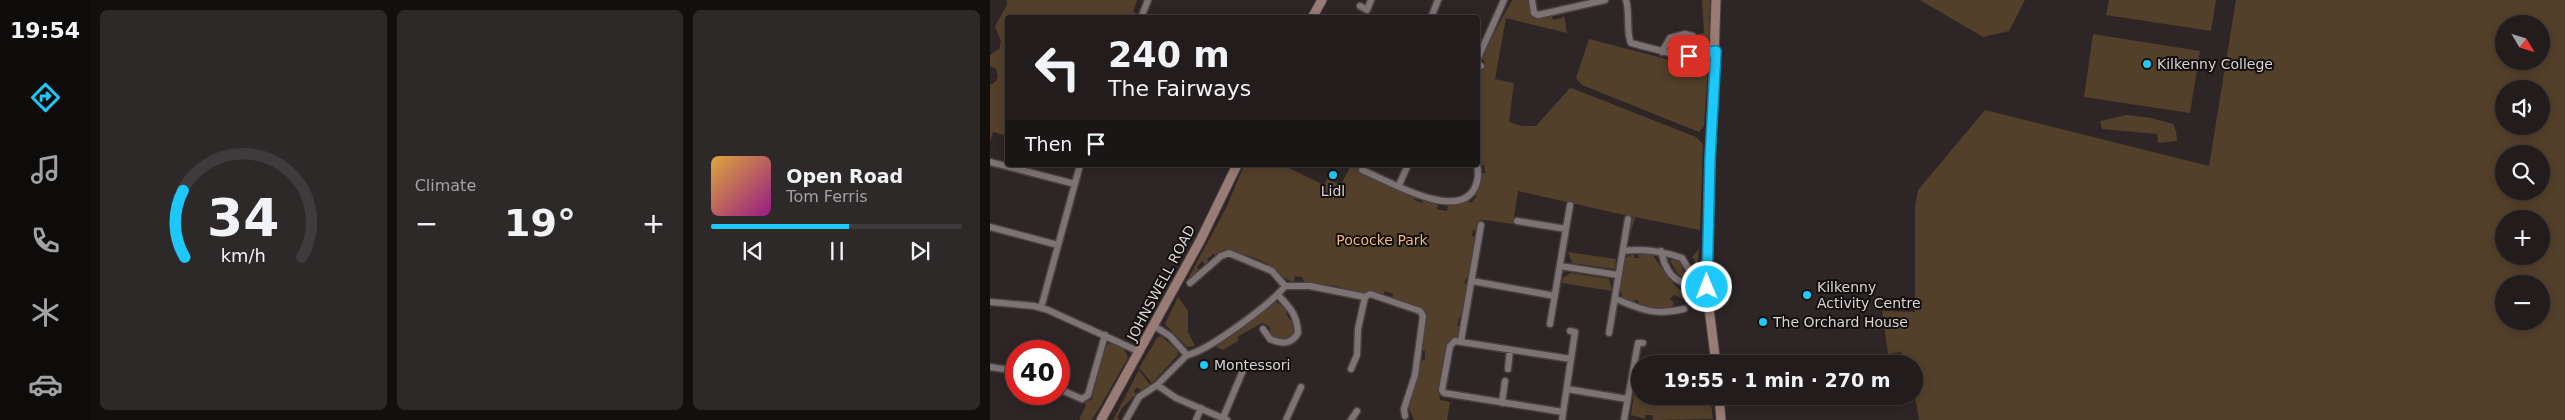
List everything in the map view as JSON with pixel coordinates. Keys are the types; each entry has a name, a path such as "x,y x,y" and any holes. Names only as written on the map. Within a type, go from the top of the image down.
{"street":[{"path":"1142,15 1148,0"},
{"path":"1314,15 1322,0"},
{"path":"1360,6 1367,10 1371,0"},
{"path":"1432,15 1438,0"},
{"path":"1480,54 1504,0"},
{"path":"1532,0 1534,13 1538,15 1605,0"},
{"path":"1626,0 1629,10 1630,41 1634,44 1685,56 1716,51"},
{"path":"1715,355 1707,287 1710,159 1716,51 1716,0"},
{"path":"1662,52 1670,38 1685,34 1692,36"},
{"path":"990,162 1005,165"},
{"path":"1019,167 1075,184"},
{"path":"1041,308 1079,167"},
{"name":"JOHNSWELL ROAD","path":"1104,418 1215,214 1236,167"},
{"path":"1399,185 1407,167"},
{"path":"1362,170 1436,200 1455,202 1472,193 1478,175 1477,167"},
{"path":"1550,324 1570,205"},
{"path":"1609,333 1628,219"},
{"path":"1517,221 1566,229"},
{"path":"1462,341 1481,226"},
{"path":"990,227 1058,245"},
{"path":"1623,251 1636,249 1662,251 1682,258 1688,268"},
{"path":"1662,251 1664,262 1670,274 1678,282 1688,286 1707,287"},
{"path":"1190,283 1221,256 1229,253 1272,271 1285,286 1310,286 1365,297 1370,294 1420,311 1423,316 1415,376 1404,410 1405,416"},
{"path":"1560,266 1618,275"},
{"path":"1472,281 1555,296"},
{"path":"1126,420 1138,397 1157,385 1187,355 1208,345 1278,295 1285,286"},
{"path":"1263,329 1270,339 1286,343 1291,341 1298,333 1297,319 1294,311 1278,295"},
{"path":"1351,369 1357,355 1358,329 1365,297"},
{"path":"1616,299 1638,309 1654,313 1684,309"},
{"path":"990,302 1041,308 1140,352"},
{"path":"1154,326 1170,336 1187,355"},
{"path":"1562,420 1575,332 1570,331"},
{"path":"1070,394 1082,399 1088,395 1105,335"},
{"path":"1563,412 1444,393 1442,390 1450,346 1454,341 1571,359"},
{"path":"1637,355 1638,343 1643,344"},
{"path":"1508,368 1510,350"},
{"path":"990,368 1005,370"},
{"path":"1157,385 1176,398 1225,419 1243,368"},
{"path":"1502,403 1505,380"},
{"path":"1624,420 1627,399 1631,388"},
{"path":"1566,390 1627,399"},
{"path":"1286,420 1301,391"},
{"path":"1720,405 1721,420"},
{"path":"1196,420 1201,408"}],"green space":[{"path":"1007,0 1137,0 1133,12 1137,14 1005,15 1005,135 993,132 990,142 990,85 998,77 996,69 990,66 990,55 999,49 1001,42 995,26 1007,5"},
{"name":"Pococke Park","path":"1512,0 1530,0 1531,13 1534,18 1552,16 1553,20 1562,18 1564,15 1567,33 1506,18 1495,79 1514,83 1509,122 1522,126 1536,126 1570,88 1696,137 1703,144 1700,230 1635,217 1628,243 1633,217 1518,191 1513,224 1477,219 1484,221 1477,230 1473,230 1472,236 1476,237 1470,278 1466,278 1464,283 1469,284 1463,318 1459,317 1457,326 1462,327 1460,338 1449,342 1447,347 1439,392 1440,400 1450,402 1447,420 1414,420 1408,406 1420,361 1425,360 1425,351 1421,350 1421,309 1392,298 1393,294 1385,291 1383,295 1371,291 1360,294 1337,286 1304,282 1302,277 1295,276 1294,282 1285,278 1265,263 1230,250 1217,256 1214,254 1207,259 1210,263 1205,265 1202,261 1197,267 1200,271 1191,279 1189,277 1227,206 1243,167 1287,167 1324,185 1327,179 1341,185 1350,167 1360,167 1359,172 1415,196 1414,200 1422,203 1424,199 1438,204 1437,209 1447,211 1448,206 1467,200 1471,203 1477,196 1474,193 1480,174 1485,173 1484,165 1480,165 1480,70 1482,71 1485,63 1481,57"},
{"path":"1702,0 1710,0 1709,41 1685,52 1669,49 1672,41 1673,44 1681,42 1681,38 1694,41 1697,34 1704,33"},
{"path":"1920,0 2025,0 2009,31 1983,37"},
{"path":"2109,0 2216,0 2211,31 2106,15"},
{"path":"2236,0 2565,0 2565,420 1919,420 1916,405 1923,405 1923,355 1902,355 1901,352 1888,354 1882,311 1915,312 1915,206 1918,190 1985,110 2209,166"},
{"path":"2093,34 2200,51 2190,113 2084,97"},
{"path":"1589,39 1682,63 1704,58 1708,65 1704,126 1699,132 1582,85 1576,78"},
{"path":"2127,115 2151,118 2173,124 2177,141 2158,143 2157,134 2102,129 2100,121"},
{"path":"1699,249 1697,271 1692,280 1686,280 1678,274 1670,261 1675,258 1681,260 1683,271 1690,273 1695,261 1692,257"},
{"path":"1568,252 1616,259 1615,269 1572,263"},
{"path":"1638,253 1651,253 1676,286 1698,299 1701,309 1694,310 1691,302 1674,295 1670,299 1674,303 1671,310 1638,306 1639,301 1635,300 1633,304 1622,297 1620,287 1625,258 1634,254 1634,258 1639,258"},
{"path":"1570,273 1609,279 1612,291 1562,283 1563,278"},
{"path":"1178,297 1188,311 1188,332 1195,346 1187,347 1165,324"},
{"path":"1274,301 1290,310 1286,313 1290,320 1294,319 1296,326 1292,337 1281,340 1272,337 1269,326 1262,323 1237,337 1239,340 1223,350 1216,347"},
{"path":"1161,336 1177,350 1178,355 1152,383 1139,368 1157,338"},
{"path":"1109,343 1121,347 1128,358 1094,417 1091,420 1079,420 1086,405 1084,403 1092,399 1105,347"},
{"path":"1139,370 1151,386 1142,391 1137,387 1134,391 1136,394 1122,408 1117,418 1120,420 1113,420"},
{"path":"1632,405 1711,405 1713,419 1653,420 1652,415 1645,415 1645,419 1631,415"}],"place":[{"name":"Kilkenny College","path":"2147,64"},
{"name":"Lidl","path":"1333,175"},
{"name":"Kilkenny Activity Centre","path":"1807,295"},
{"name":"The Orchard House","path":"1763,322"},
{"name":"Montessori","path":"1204,365"}],"route":[{"path":"1689,56 1701,52 1716,51 1710,159 1707,287"}]}
